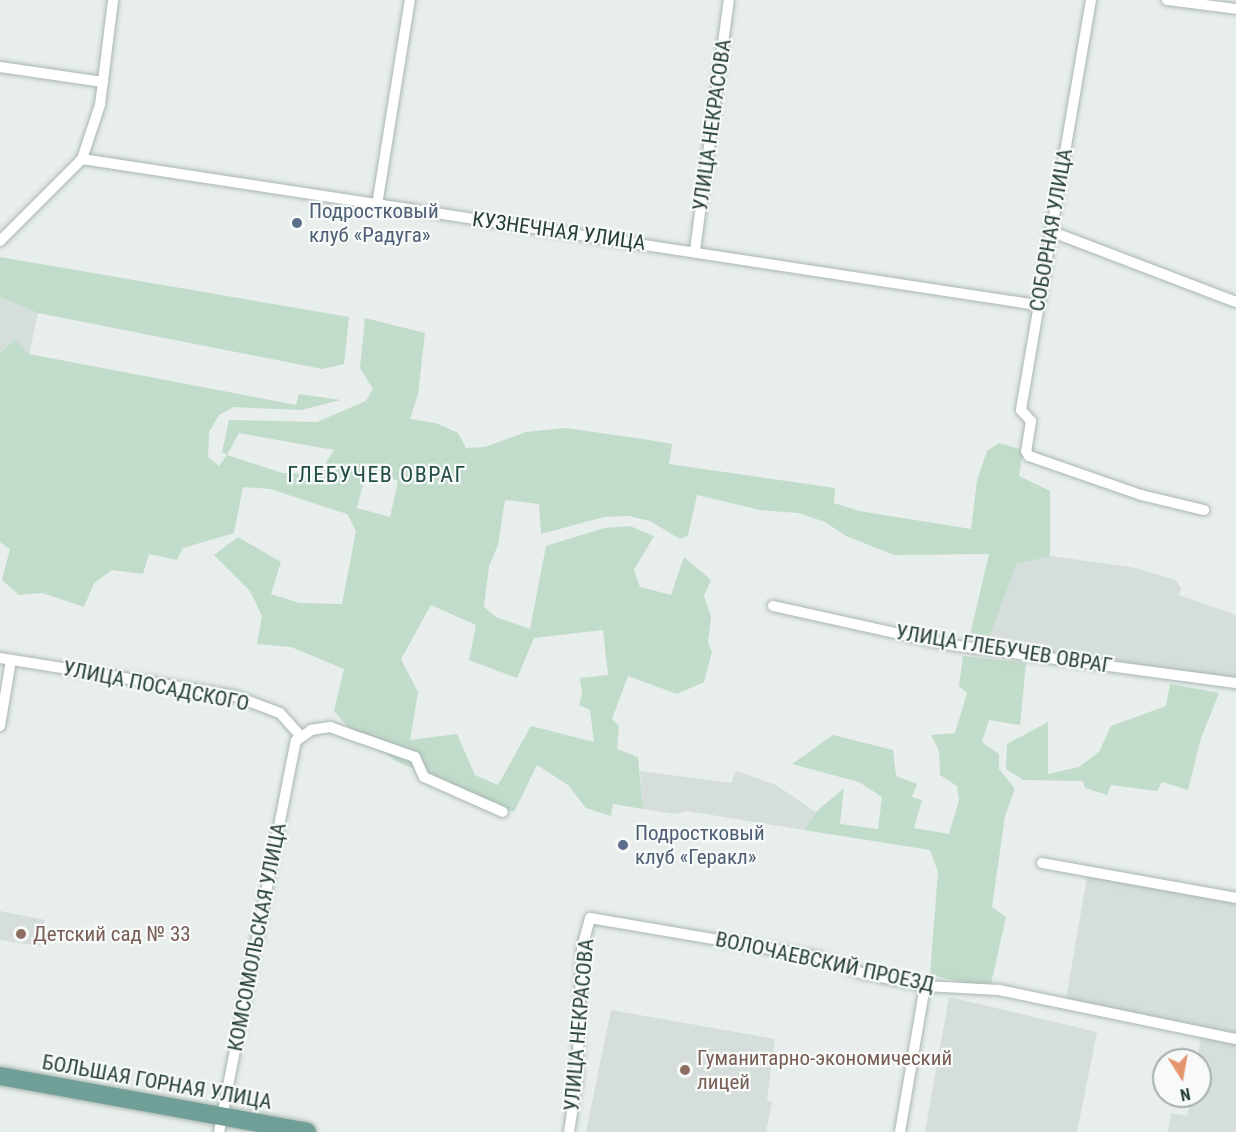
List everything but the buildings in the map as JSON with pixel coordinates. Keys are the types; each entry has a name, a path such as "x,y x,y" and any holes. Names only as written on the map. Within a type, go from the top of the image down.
{"main road":[{"name":"БОЛЬШАЯ ГОРНАЯ УЛИЦА","path":"0,1076 220,1124 307,1132"}],"street":[{"path":"0,241 82,159 103,82 113,0"},
{"path":"377,205 410,0"},
{"name":"УЛИЦА НЕКРАСОВА","path":"695,250 729,0"},
{"name":"СОБОРНАЯ УЛИЦА","path":"1091,0 1037,305 1021,410 1031,421 1026,451 1029,456 1141,495 1204,510"},
{"path":"1167,0 1236,9"},
{"path":"0,67 103,82"},
{"name":"КУЗНЕЧНАЯ УЛИЦА","path":"82,159 377,205 695,250 1037,305"},
{"path":"1050,231 1236,302"},
{"name":"УЛИЦА ГЛЕБУЧЕВ ОВРАГ","path":"772,606 944,644 1236,683"},
{"path":"0,726 6,659"},
{"name":"УЛИЦА ПОСАДСКОГО","path":"6,659 235,696 280,713 298,738"},
{"path":"298,738 330,727 415,757 424,777 503,812"},
{"name":"КОМСОМОЛЬСКАЯ УЛИЦА","path":"220,1124 298,738"},
{"path":"1042,863 1236,898"},
{"name":"УЛИЦА НЕКРАСОВА","path":"569,1132 577,1080 582,948 590,918"},
{"name":"ВОЛОЧАЕВСКИЙ ПРОЕЗД","path":"590,918 818,957 861,973 925,986 999,990 1236,1039"},
{"path":"900,1132 925,986"}],"shaded area":[{"path":"0,297 38,313 29,354 15,339 0,353"},
{"path":"1003,556 1050,556 1136,568 1175,580 1181,588 1179,595 1236,615 1236,678 981,642"},
{"path":"640,771 731,783 736,771 776,785 816,812 804,830 687,811 675,814 643,809"},
{"path":"1087,877 1236,902 1236,1033 1066,999"},
{"name":"Детский сад № 33","path":"0,911 45,920 40,946 0,940"},
{"path":"949,997 1097,1032 1077,1132 925,1132"},
{"name":"Гуманитарно-экономический лицей","path":"611,1010 775,1039 767,1100 772,1102 766,1132 586,1132"},
{"path":"1201,1037 1236,1044 1236,1132 1168,1132 1171,1113 1187,1116 1189,1108 1212,1108 1212,1048 1199,1048"}],"green space":[{"path":"0,257 349,317 344,364 322,369 38,313 0,297"},
{"path":"365,318 425,333 418,394 410,419 436,423 458,433 466,448 485,447 526,432 565,428 643,439 672,444 669,464 835,488 834,503 859,511 971,529 977,480 987,451 999,443 1023,450 1019,476 1050,491 1050,556 1016,564 989,638 981,642 969,639 989,554 894,555 846,536 825,522 798,513 760,510 697,495 688,535 680,539 650,521 629,516 604,517 541,534 539,504 505,500 498,545 489,566 484,607 496,617 530,629 546,546 604,528 630,526 654,536 634,570 640,587 671,595 684,557 711,580 704,596 711,617 708,643 712,652 704,682 677,694 628,676 612,719 619,726 617,749 638,757 643,809 613,804 611,816 586,808 568,785 537,765 514,812 396,761 346,725 334,711 344,669 291,647 257,644 262,616 250,591 214,555 238,537 281,562 271,594 299,603 342,604 356,531 347,514 270,489 243,487 234,533 183,548 177,560 149,554 143,574 112,570 94,583 84,607 42,593 19,595 2,580 10,549 0,542 0,353 15,339 29,354 296,405 299,394 341,400 301,410 234,407 219,415 209,432 208,457 219,466 227,455 222,452 229,420 317,422 366,401 373,389 360,368","holes":["239,433 334,450 319,474 282,473 227,455","367,468 398,481 390,517 357,508","431,605 476,625 469,660 517,678 534,638 603,630 608,675 580,678 582,695 579,705 590,710 594,742 531,726 498,785 475,775 457,734 410,740 418,692 401,659"]},
{"path":"963,656 1026,663 1020,725 989,720 982,742 999,754 999,769 1015,789 1005,816 992,907 1006,917 991,984 967,983 930,975 938,872 930,850 804,830 816,812 844,788 840,824 878,829 882,797 859,782 792,764 833,735 893,750 896,776 917,784 912,797 922,800 914,828 949,834 959,800 957,786 940,775 939,751 931,735 955,733 967,693 959,686"},
{"path":"1170,684 1219,693 1201,738 1188,790 1162,782 1157,791 1111,785 1107,795 1085,788 1083,781 1023,780 1006,769 1007,744 1048,722 1048,774 1079,767 1099,752 1111,726 1166,706"}],"place":[{"name":"Подростковый клуб «Радуга»","path":"297,223"},
{"name":"Подростковый клуб «Геракл»","path":"623,845"},
{"name":"Детский сад № 33","path":"21,934"},
{"name":"Гуманитарно-экономический лицей","path":"685,1070"}],"district":[{"name":"ГЛЕБУЧЕВ ОВРАГ","path":"377,475"}]}
